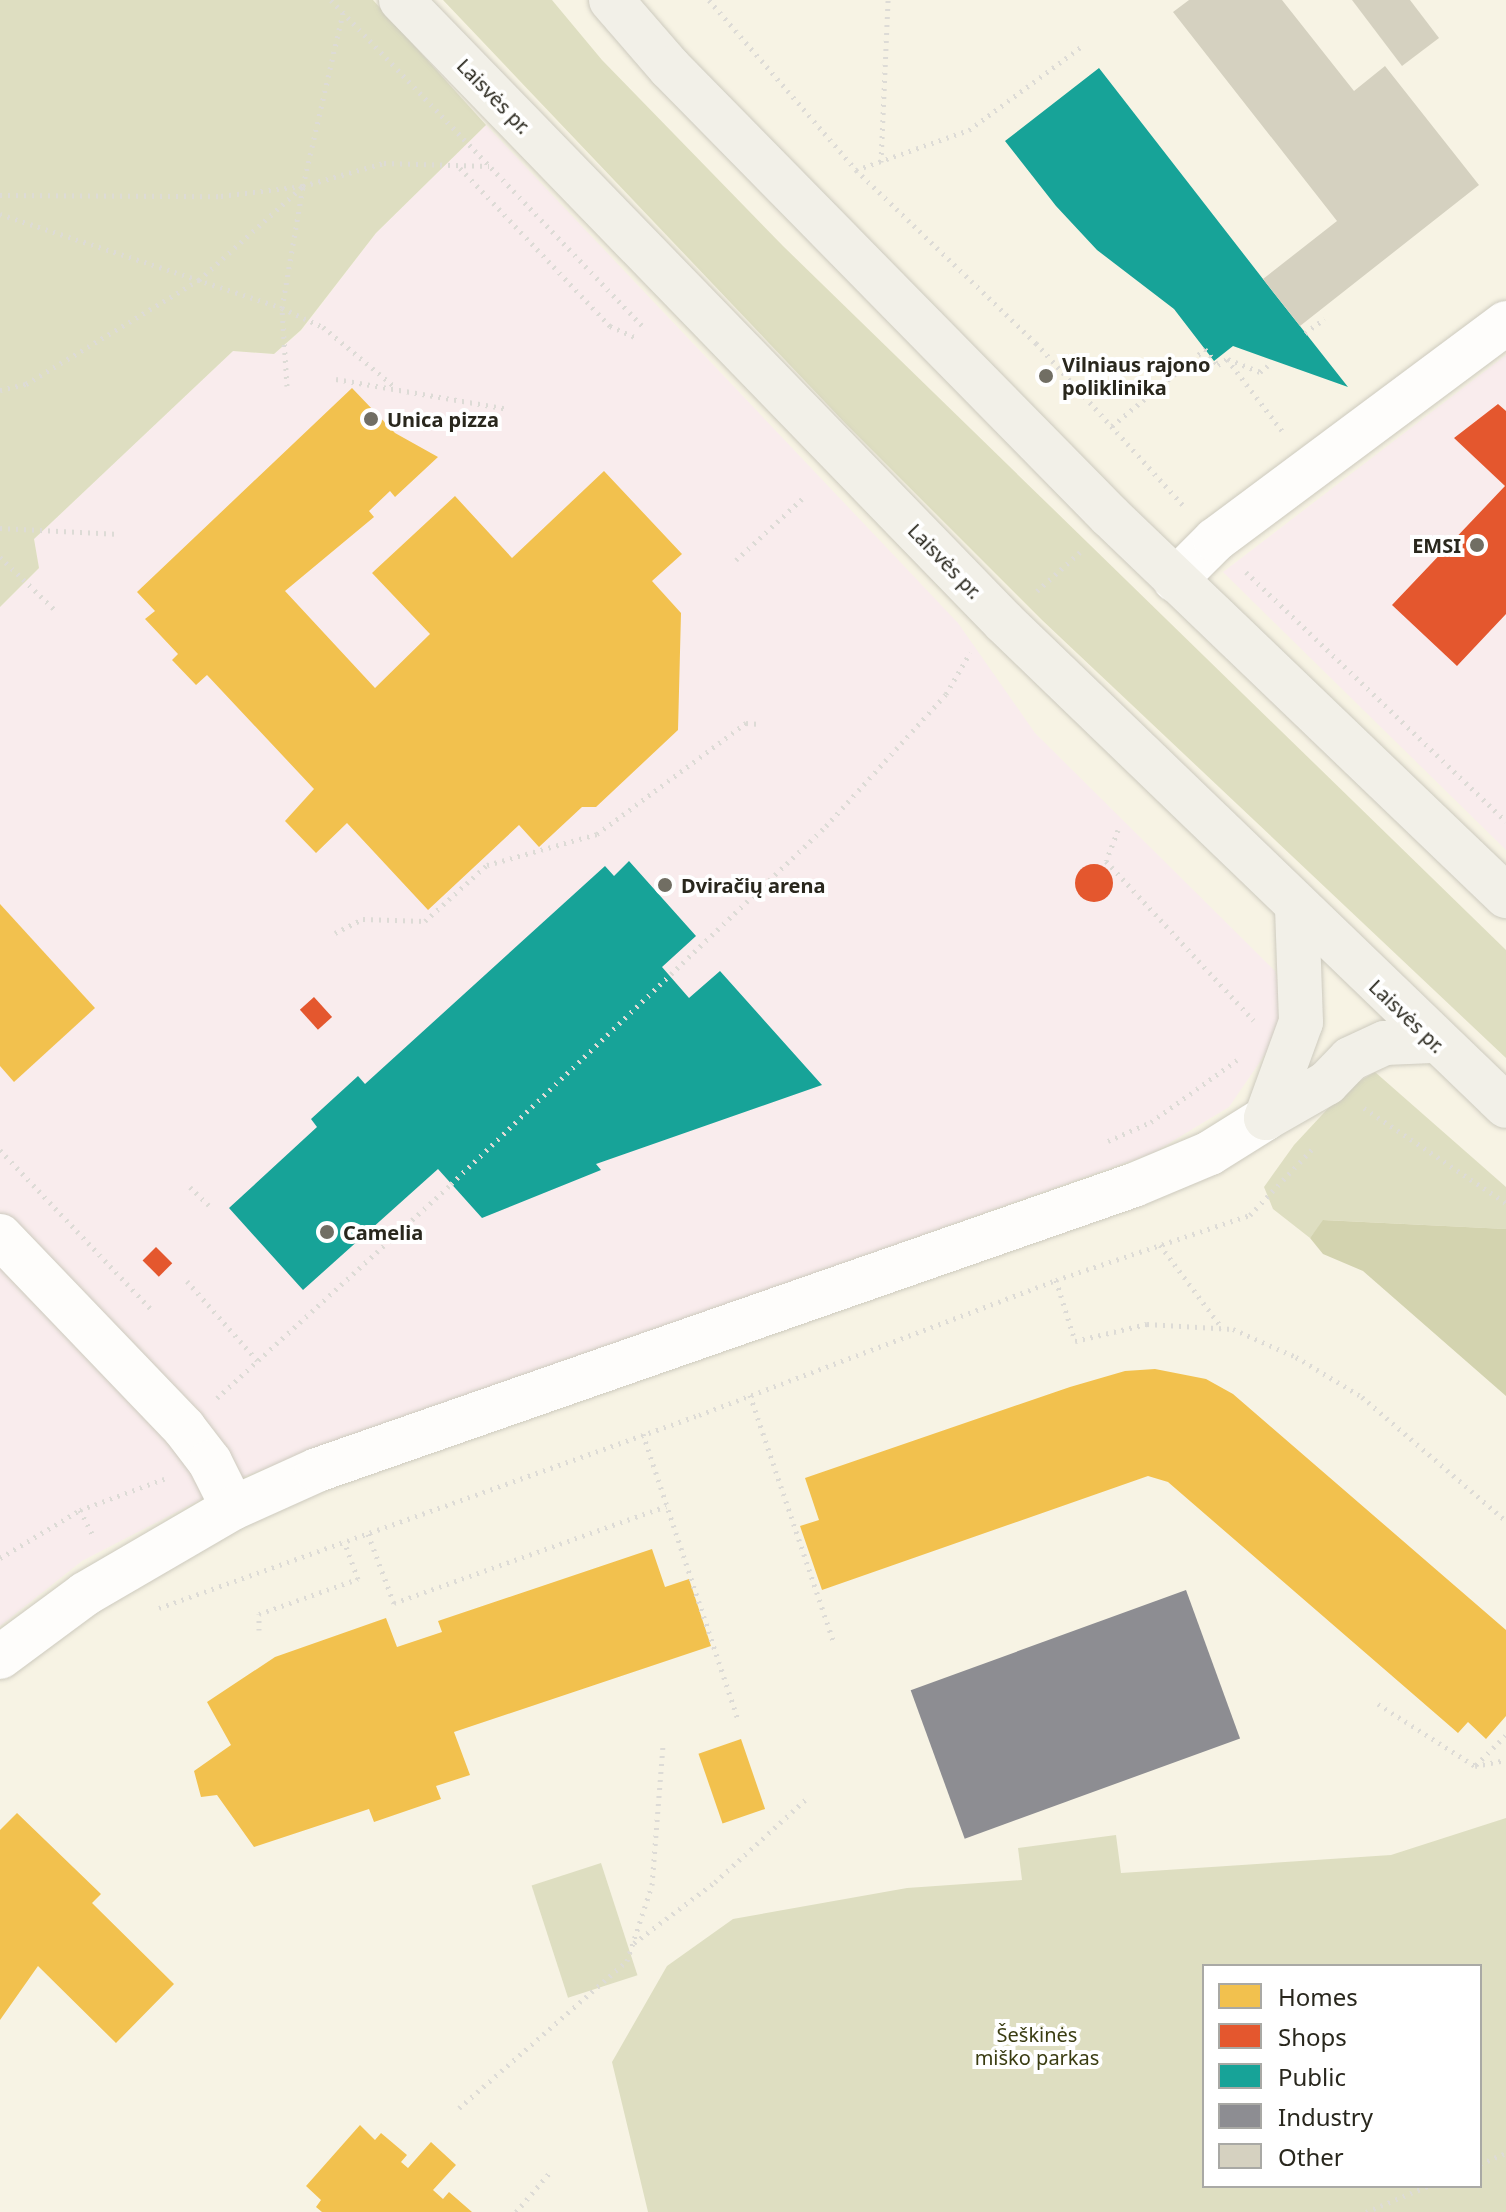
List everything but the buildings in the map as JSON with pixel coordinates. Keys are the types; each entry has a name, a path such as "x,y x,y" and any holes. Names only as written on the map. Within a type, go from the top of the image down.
{"main road":[{"name":"Laisvės pr.","path":"401,0 1004,622 1432,1041 1506,1106"},
{"path":"611,0 670,68 1175,580 1506,896"},
{"path":"1266,1118 1301,1022 1304,982 1297,909"},
{"path":"1266,1118 1327,1083 1350,1059 1385,1043 1432,1041"}],"street":[{"path":"1175,580 1215,540 1506,323"},
{"path":"0,1657 85,1594 233,1508 317,1470 1134,1185 1210,1153 1266,1118"},
{"path":"0,1236 197,1445 233,1508"}],"path":[{"path":"331,0 645,329"},
{"path":"709,0 856,170 1036,343 1215,540 1436,759 1506,821"},
{"path":"881,162 888,0"},
{"path":"287,386 282,308 303,186 343,12"},
{"path":"856,170 969,130 1082,46"},
{"path":"0,195 221,196 303,186 384,163 489,166"},
{"path":"460,167 610,326 637,338"},
{"path":"0,390 26,384 199,280 303,186"},
{"path":"0,214 282,308 323,327 395,387"},
{"path":"1305,333 1324,319"},
{"path":"1112,426 1205,349 1218,365 1227,359"},
{"path":"1227,359 1260,372 1271,363"},
{"path":"1227,359 1285,434"},
{"path":"336,379 508,409"},
{"path":"736,560 805,496"},
{"path":"0,528 120,534"},
{"path":"1034,594 1086,546"},
{"path":"0,557 55,610"},
{"path":"0,1558 197,1445 257,1360 451,1184 826,826 946,694 962,660 977,647"},
{"path":"335,933 363,919 425,921 487,865 597,834 733,731 746,723 760,724"},
{"path":"151,1611 750,1395 1056,1280 1250,1215 1324,1137"},
{"path":"0,1150 153,1311"},
{"path":"190,1187 210,1206"},
{"path":"1160,1245 1222,1329"},
{"path":"1056,1280 1075,1341 1147,1324 1222,1329 1296,1357 1362,1397 1506,1521"},
{"path":"187,1281 257,1360"},
{"path":"750,1395 833,1640"},
{"path":"643,1434 738,1720"},
{"path":"368,1534 394,1603 666,1506"},
{"path":"259,1630 259,1614 358,1579 344,1541"},
{"path":"1378,1704 1475,1766 1506,1760"},
{"path":"1475,1766 1506,1735"},
{"path":"459,2108 572,2007 606,1984 627,1961 652,1885 663,1746"},
{"path":"633,1944 715,1882 805,1800"},
{"path":"1482,2163 1506,2153"},
{"path":"516,2212 552,2170"},
{"path":"1366,2212 1423,2188"}],"shaded area":[{"path":"486,125 958,623 1035,733 1275,971 1285,1003 1281,1031 1229,1107 1153,1153 248,1475 82,1561 0,1626 0,607 39,568 34,539 233,351 274,354 301,331 376,233"},
{"path":"1506,355 1506,850 1223,572"}],"green space":[{"path":"0,0 373,0 486,125 376,233 301,330 274,354 233,351 34,539 39,568 0,607"},
{"path":"443,0 552,0 602,60 783,246 1506,950 1506,1058 1042,620 844,422"},
{"path":"1375,1072 1506,1187 1506,1229 1324,1220 1310,1238 1273,1209 1264,1187 1294,1145 1346,1089"},
{"path":"1323,1220 1506,1229 1506,1396 1363,1271 1323,1254 1310,1238"},
{"name":"Šeškinės miško parkas","path":"1506,1818 1506,2212 648,2212 612,2062 667,1966 733,1919 907,1888 1022,1880 1018,1848 1116,1835 1121,1873 1391,1855"},
{"path":"601,1863 637,1975 568,1998 532,1886"}],"place":[{"name":"Vilniaus rajono poliklinika","path":"1046,376"},
{"name":"Unica pizza","path":"371,419"},
{"name":"EMSI","path":"1477,545"},
{"name":"Dviračių arena","path":"665,885"},
{"name":"Camelia","path":"327,1232"}]}
